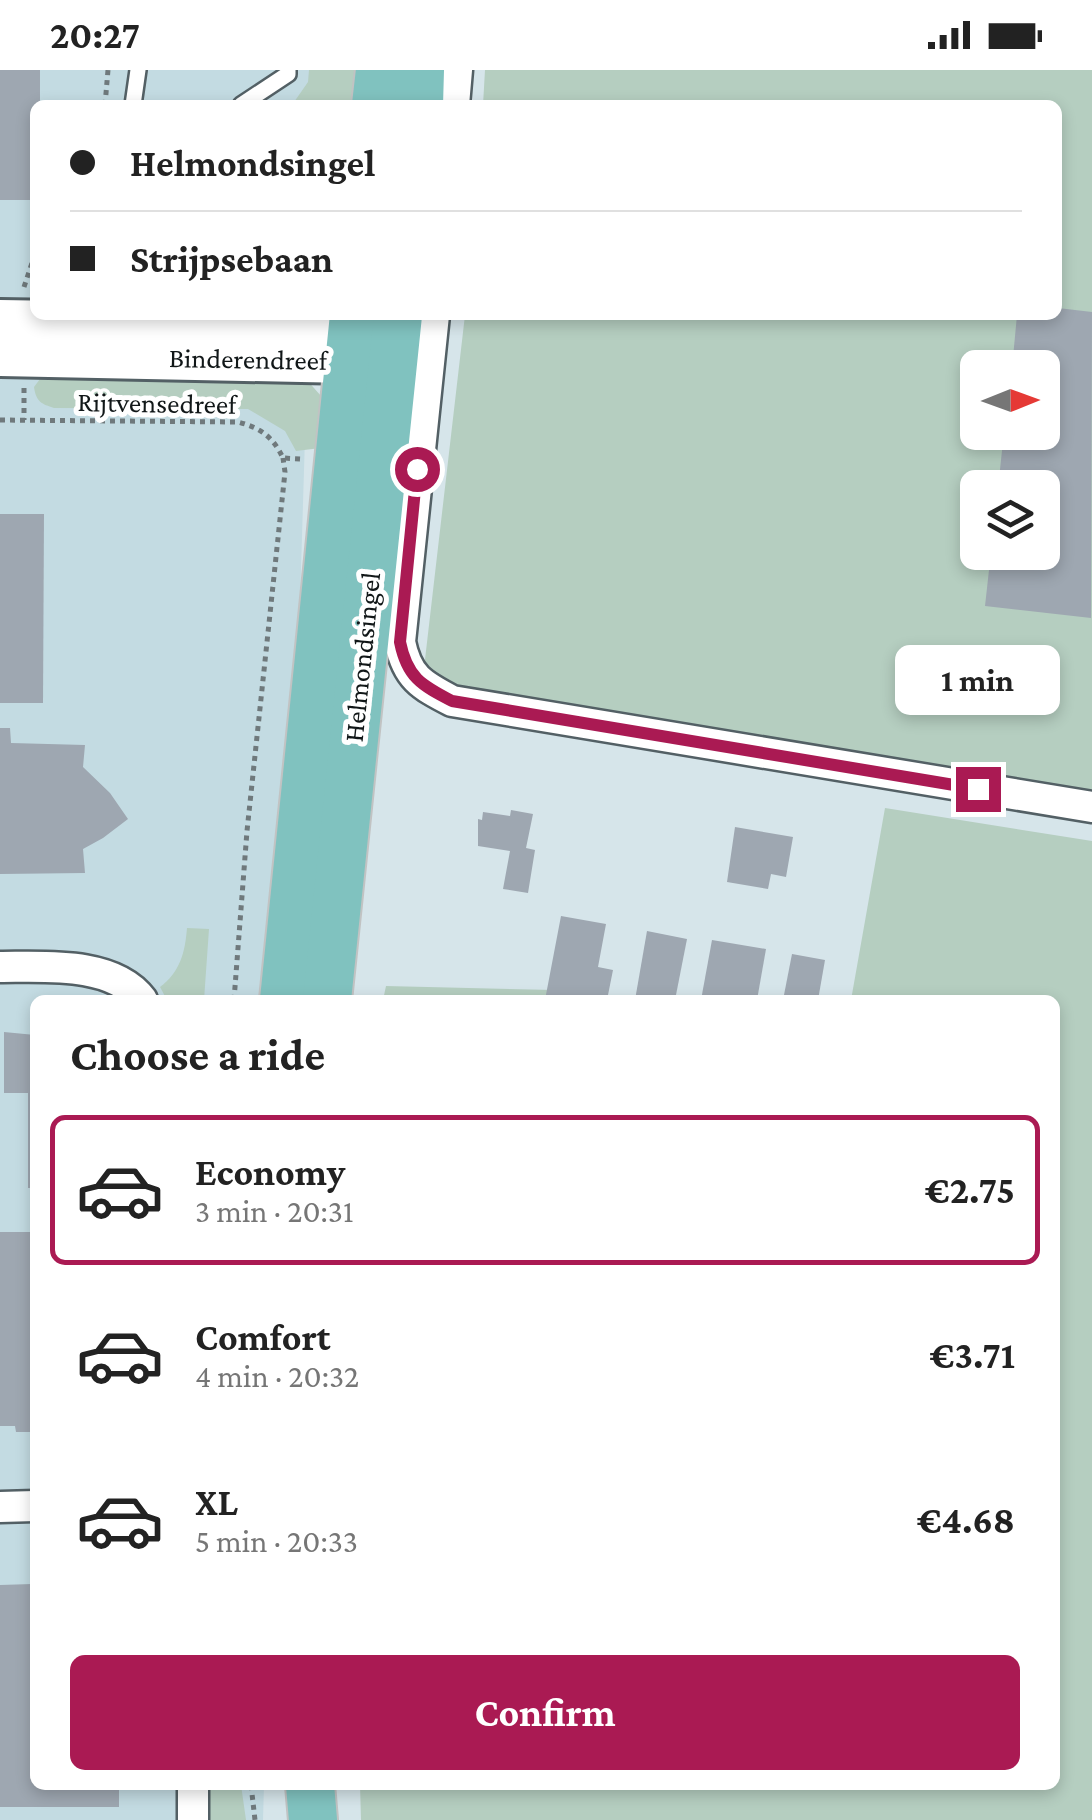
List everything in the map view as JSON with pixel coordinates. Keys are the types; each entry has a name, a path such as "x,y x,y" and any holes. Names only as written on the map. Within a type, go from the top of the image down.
{"main road":[{"path":"377,100 380,70"},
{"path":"419,100 420,70"},
{"name":"Binderendreef","path":"0,321 117,331 352,334 396,331"},
{"name":"Binderendreef","path":"0,355 117,331"},
{"name":"Helmondsingel","path":"328,995 396,331"},
{"name":"Helmondsingel","path":"285,995 352,334"},
{"path":"310,1790 313,1820"}],"street":[{"path":"454,100 457,70"},
{"name":"Helmondsingel","path":"433,320 400,642 404,663 421,686 452,701 1092,808"},
{"path":"0,967 62,966 97,972 138,995"},
{"path":"0,1507 30,1506"},
{"path":"193,1790 193,1820"}],"lane":[{"path":"134,100 138,70"},
{"path":"249,100 288,74 288,70"}],"path":[{"path":"105,100 108,70"},
{"name":"Rijtvensedreef","path":"0,420 238,422 258,427 276,442 283,458"},
{"path":"234,995 246,831 285,472 283,458 338,462"},
{"path":"251,1790 254,1820"}],"shaded area":[{"path":"0,70 331,70 329,100 30,100 30,320 50,320 306,404 288,995 30,995 30,1790 264,1790 263,1820 0,1820"}],"green space":[{"path":"309,70 358,70 355,100 295,100 308,82"},
{"path":"485,70 1092,70 1092,809 421,694 464,320 1062,320 1062,100 483,100"},
{"path":"40,379 306,379 329,405 337,446 296,451 285,431 248,409 54,408 36,396 34,387"},
{"path":"885,808 1092,841 1092,1820 361,1820 360,1790 1060,1790 1060,995 852,995"},
{"path":"187,928 209,929 204,995 164,995 160,987 172,975 185,946"},
{"path":"386,986 554,990 552,995 384,995"},
{"path":"206,1790 242,1790 246,1820 206,1820"}],"building":[{"path":"0,70 40,70 40,100 30,100 30,200 0,200"},
{"path":"1062,308 1092,312 1091,618 985,606 989,570 1060,570 1060,470 1000,470 1002,450 1060,450 1060,350 1014,350 1017,320 1062,320"},
{"path":"0,514 44,514 43,703 0,703"},
{"path":"0,728 10,728 11,743 85,745 83,767 110,793 128,819 83,849 85,873 0,874"},
{"path":"511,810 533,814 526,848 535,850 528,893 503,889 510,851 478,846 478,819 482,820 483,812 510,816"},
{"path":"735,827 793,837 786,877 771,874 768,889 727,882"},
{"path":"561,916 606,924 598,967 613,970 608,995 546,995"},
{"path":"647,931 687,939 676,995 636,995"},
{"path":"712,940 766,949 758,995 702,995"},
{"path":"792,954 825,960 819,995 784,995"},
{"path":"4,1032 30,1035 30,1188 28,1093 4,1093"},
{"path":"0,1232 30,1232 30,1432 0,1426"},
{"path":"30,1584 30,1790 119,1790 119,1807 0,1807 0,1585"}],"route":[{"path":"417,469 400,642 404,663 421,686 452,701 978,789"}]}
